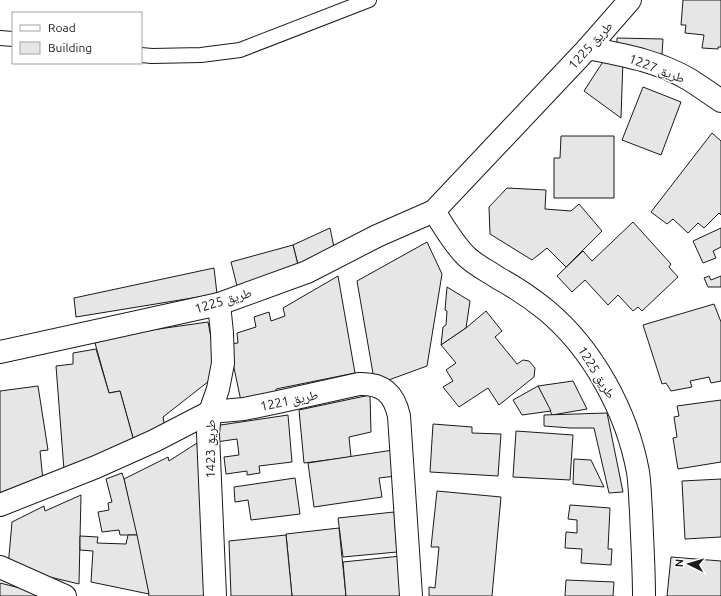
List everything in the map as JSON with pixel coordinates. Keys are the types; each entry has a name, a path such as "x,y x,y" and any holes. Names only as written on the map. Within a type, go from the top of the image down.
{"street":[{"name":"طريق 1225","path":"0,352 219,304 307,272 377,236 434,211 588,48 630,0"},
{"name":"طريق 1227","path":"588,48 634,57 661,66 689,80 721,101"},
{"name":"طريق 1225","path":"434,211 453,241 466,256 545,309 568,330 588,354 617,405 630,438 638,474 644,564 644,596"},
{"name":"طريق 1423","path":"215,596 208,434 210,412 218,389 223,363 219,304"},
{"name":"طريق 1221","path":"0,505 37,492 96,467 154,441 210,412 244,409 271,404 359,384 378,386 386,391 395,402 399,416 411,596"},
{"path":"0,567 65,596"}],"lane":[{"path":"142,55 201,55 240,50 369,0"},
{"path":"0,38 12,39"}],"building":[{"path":"683,0 721,0 721,47 718,47 718,49 702,48 704,35 685,33 686,25 681,25"},
{"path":"617,38 663,39 662,54 617,53"},
{"path":"606,57 623,59 621,118 584,91"},
{"path":"643,87 681,102 661,155 622,140"},
{"path":"712,133 721,141 721,215 719,213 704,228 698,223 688,233 673,219 667,224 651,212"},
{"path":"561,136 614,136 614,198 554,198 554,158 560,158"},
{"path":"507,188 546,190 545,209 571,211 579,204 602,231 566,267 547,248 532,260 490,234 489,207"},
{"path":"633,222 671,264 669,267 678,277 642,311 638,307 633,311 618,295 608,305 585,280 572,292 557,276 583,251 592,261"},
{"path":"330,228 335,252 298,265 293,245"},
{"path":"721,228 721,247 713,251 716,258 703,263 693,241"},
{"path":"427,242 442,274 427,366 375,385 357,281"},
{"path":"293,245 298,265 237,286 231,262"},
{"path":"214,268 217,294 76,317 74,298"},
{"path":"338,276 355,373 276,389 277,399 242,406 229,344 238,343 237,333 256,327 254,317 269,312 271,321 285,316 283,308"},
{"path":"709,276 711,280 721,276 721,287 708,287 704,278"},
{"path":"447,287 470,301 466,328 441,345 443,327 446,325 447,311 445,310"},
{"path":"714,304 721,322 721,381 711,383 709,377 690,381 692,387 671,391 666,383 662,384 643,325"},
{"path":"486,311 502,331 495,337 517,364 523,360 529,361 535,368 534,377 499,405 488,388 459,407 443,387 453,381 446,370 456,363 441,345 466,328"},
{"path":"208,322 218,374 163,417 165,429 135,445 120,391 109,393 95,343 109,339 106,331 123,334"},
{"path":"96,349 109,393 120,391 135,445 64,470 56,366 73,364 73,353"},
{"path":"573,381 587,409 552,415 538,386"},
{"path":"38,386 48,450 40,451 43,480 0,493 0,391"},
{"path":"538,386 551,411 522,415 513,400"},
{"path":"370,395 371,432 349,437 351,457 304,463 299,410"},
{"path":"721,400 721,462 678,469 673,438 677,437 674,417 679,416 677,406"},
{"path":"607,413 623,492 609,493 594,428 544,426 544,415"},
{"path":"288,415 292,462 259,466 260,473 247,475 247,471 226,474 224,457 239,455 237,439 216,442 214,426"},
{"path":"433,424 472,427 472,433 501,434 498,476 430,472"},
{"path":"516,431 573,435 570,480 513,477"},
{"path":"197,443 210,596 149,596 124,479 168,457 169,461"},
{"path":"393,450 396,476 379,478 382,497 314,507 308,463"},
{"path":"574,459 591,460 604,487 573,484"},
{"path":"122,473 137,535 120,535 119,530 102,532 98,512 109,510 108,503 112,502 106,479"},
{"path":"295,478 300,514 251,520 248,500 235,502 234,487"},
{"path":"721,479 721,537 685,539 682,481"},
{"path":"437,491 501,497 492,596 429,596 429,587 435,588 439,547 431,547"},
{"path":"81,495 79,584 8,567 12,522 44,506 45,511"},
{"path":"570,505 610,508 608,549 612,549 611,565 581,563 582,549 565,548 566,532 577,533 577,520 568,519"},
{"path":"394,512 397,552 343,557 338,518"},
{"path":"339,528 346,596 292,596 286,534"},
{"path":"128,535 137,535 149,594 91,582 93,551 80,550 80,536 98,537 97,543 126,544"},
{"path":"286,535 292,596 231,596 229,541"},
{"path":"401,556 405,596 346,596 343,562"},
{"path":"671,557 721,561 721,596 667,596"},
{"path":"566,580 614,582 613,596 565,596"},
{"path":"0,583 48,595 48,596 0,596"}]}
